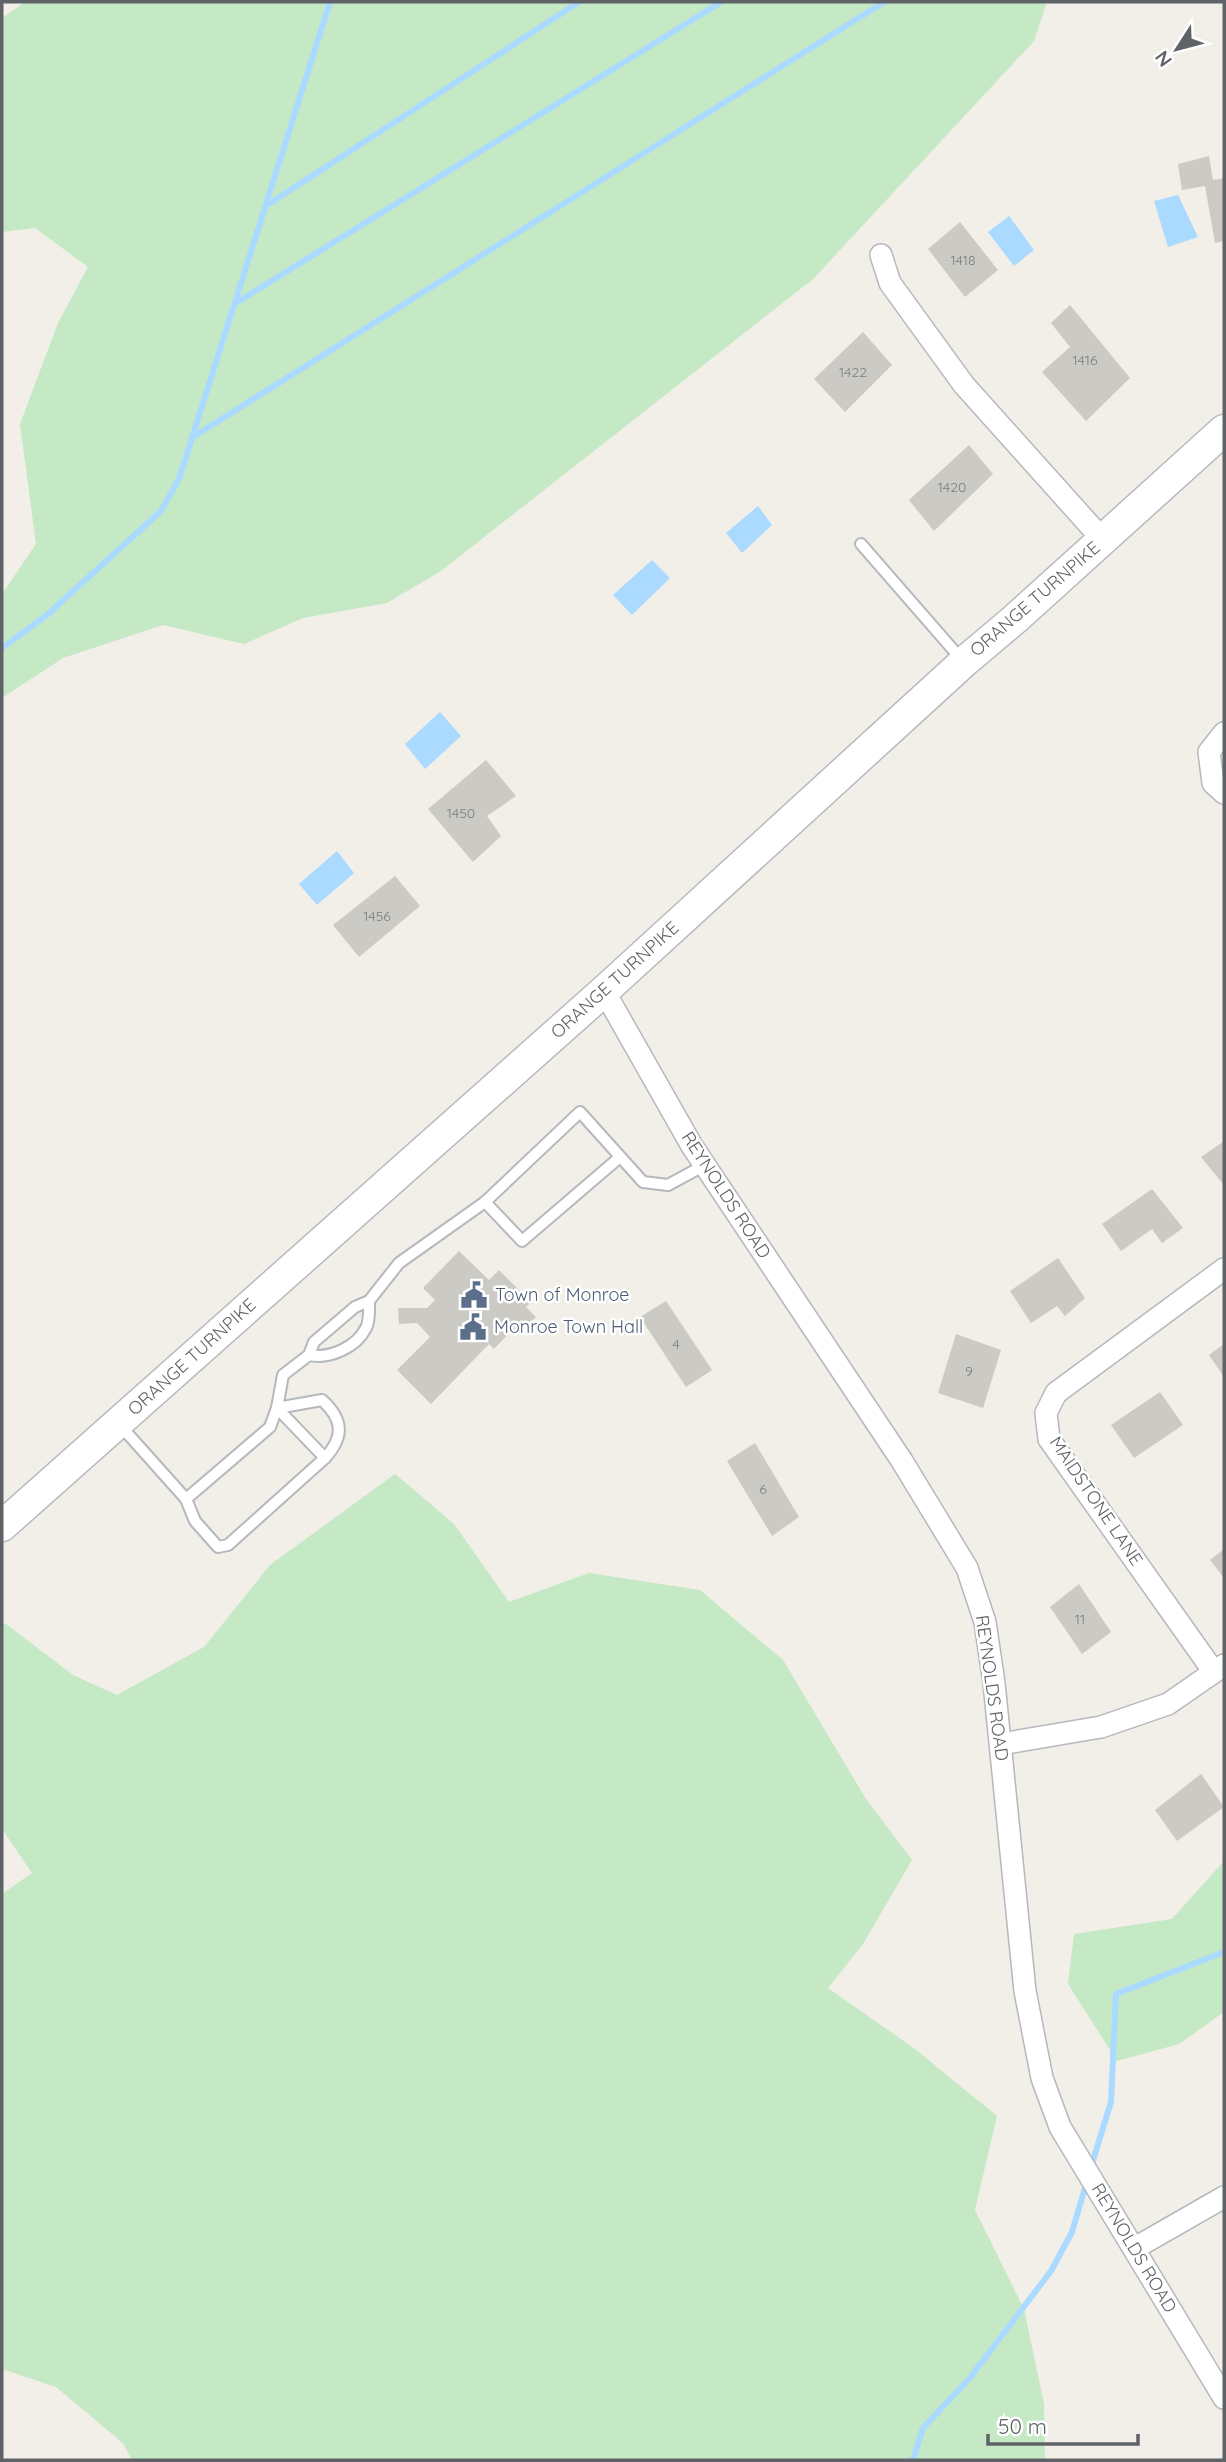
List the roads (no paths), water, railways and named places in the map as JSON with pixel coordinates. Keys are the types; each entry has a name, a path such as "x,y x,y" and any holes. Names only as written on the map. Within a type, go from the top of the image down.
{"main road":[{"name":"ORANGE TURNPIKE","path":"2,1526 604,991 1224,429"}],"street":[{"path":"881,255 890,283 964,385 1103,540"},
{"path":"1224,733 1209,752 1213,783 1224,793"},
{"name":"REYNOLDS ROAD","path":"604,991 705,1165 902,1461 967,1568 985,1622 1001,1744 1025,1991 1042,2078 1060,2127 1224,2398"},
{"name":"MAIDSTONE LANE","path":"1219,1668 1049,1439 1046,1412 1056,1393 1224,1269"},
{"path":"1001,1744 1112,1723 1168,1704 1219,1668"},
{"path":"1135,2248 1224,2197"}],"lane":[{"path":"861,544 964,662"},
{"path":"186,1499 270,1427 277,1408 283,1374 309,1355 314,1342 355,1307 369,1301 399,1263 485,1202 580,1112 643,1182 668,1185 705,1165"},
{"path":"485,1202 522,1241 620,1157"},
{"path":"309,1355 323,1358 344,1349 359,1338 367,1326 369,1301"},
{"path":"118,1422 186,1499 195,1521 218,1547 228,1545 324,1458 334,1448 340,1435 330,1408 322,1400 277,1408"},
{"path":"277,1408 324,1458"}],"water":[{"path":"1178,195 1198,237 1168,247 1154,201"},
{"path":"1009,216 1034,250 1014,266 988,232"},
{"path":"758,506 772,525 742,553 726,533"},
{"path":"652,560 670,578 632,615 613,595"},
{"path":"440,712 461,736 425,769 405,744"},
{"path":"337,851 354,873 317,905 299,884"}],"waterway":[{"path":"2,648 47,615 161,511 179,479 330,2"},
{"path":"269,204 579,2"},
{"path":"236,303 721,2"},
{"path":"193,437 884,2"},
{"path":"1091,2167 1111,2102 1116,1994 1224,1952"},
{"path":"913,2460 923,2428 969,2379 1051,2271 1072,2232 1087,2181"}],"place":[{"name":"Town of Monroe","path":"474,1295"},
{"name":"Monroe Town Hall","path":"473,1327"}]}
